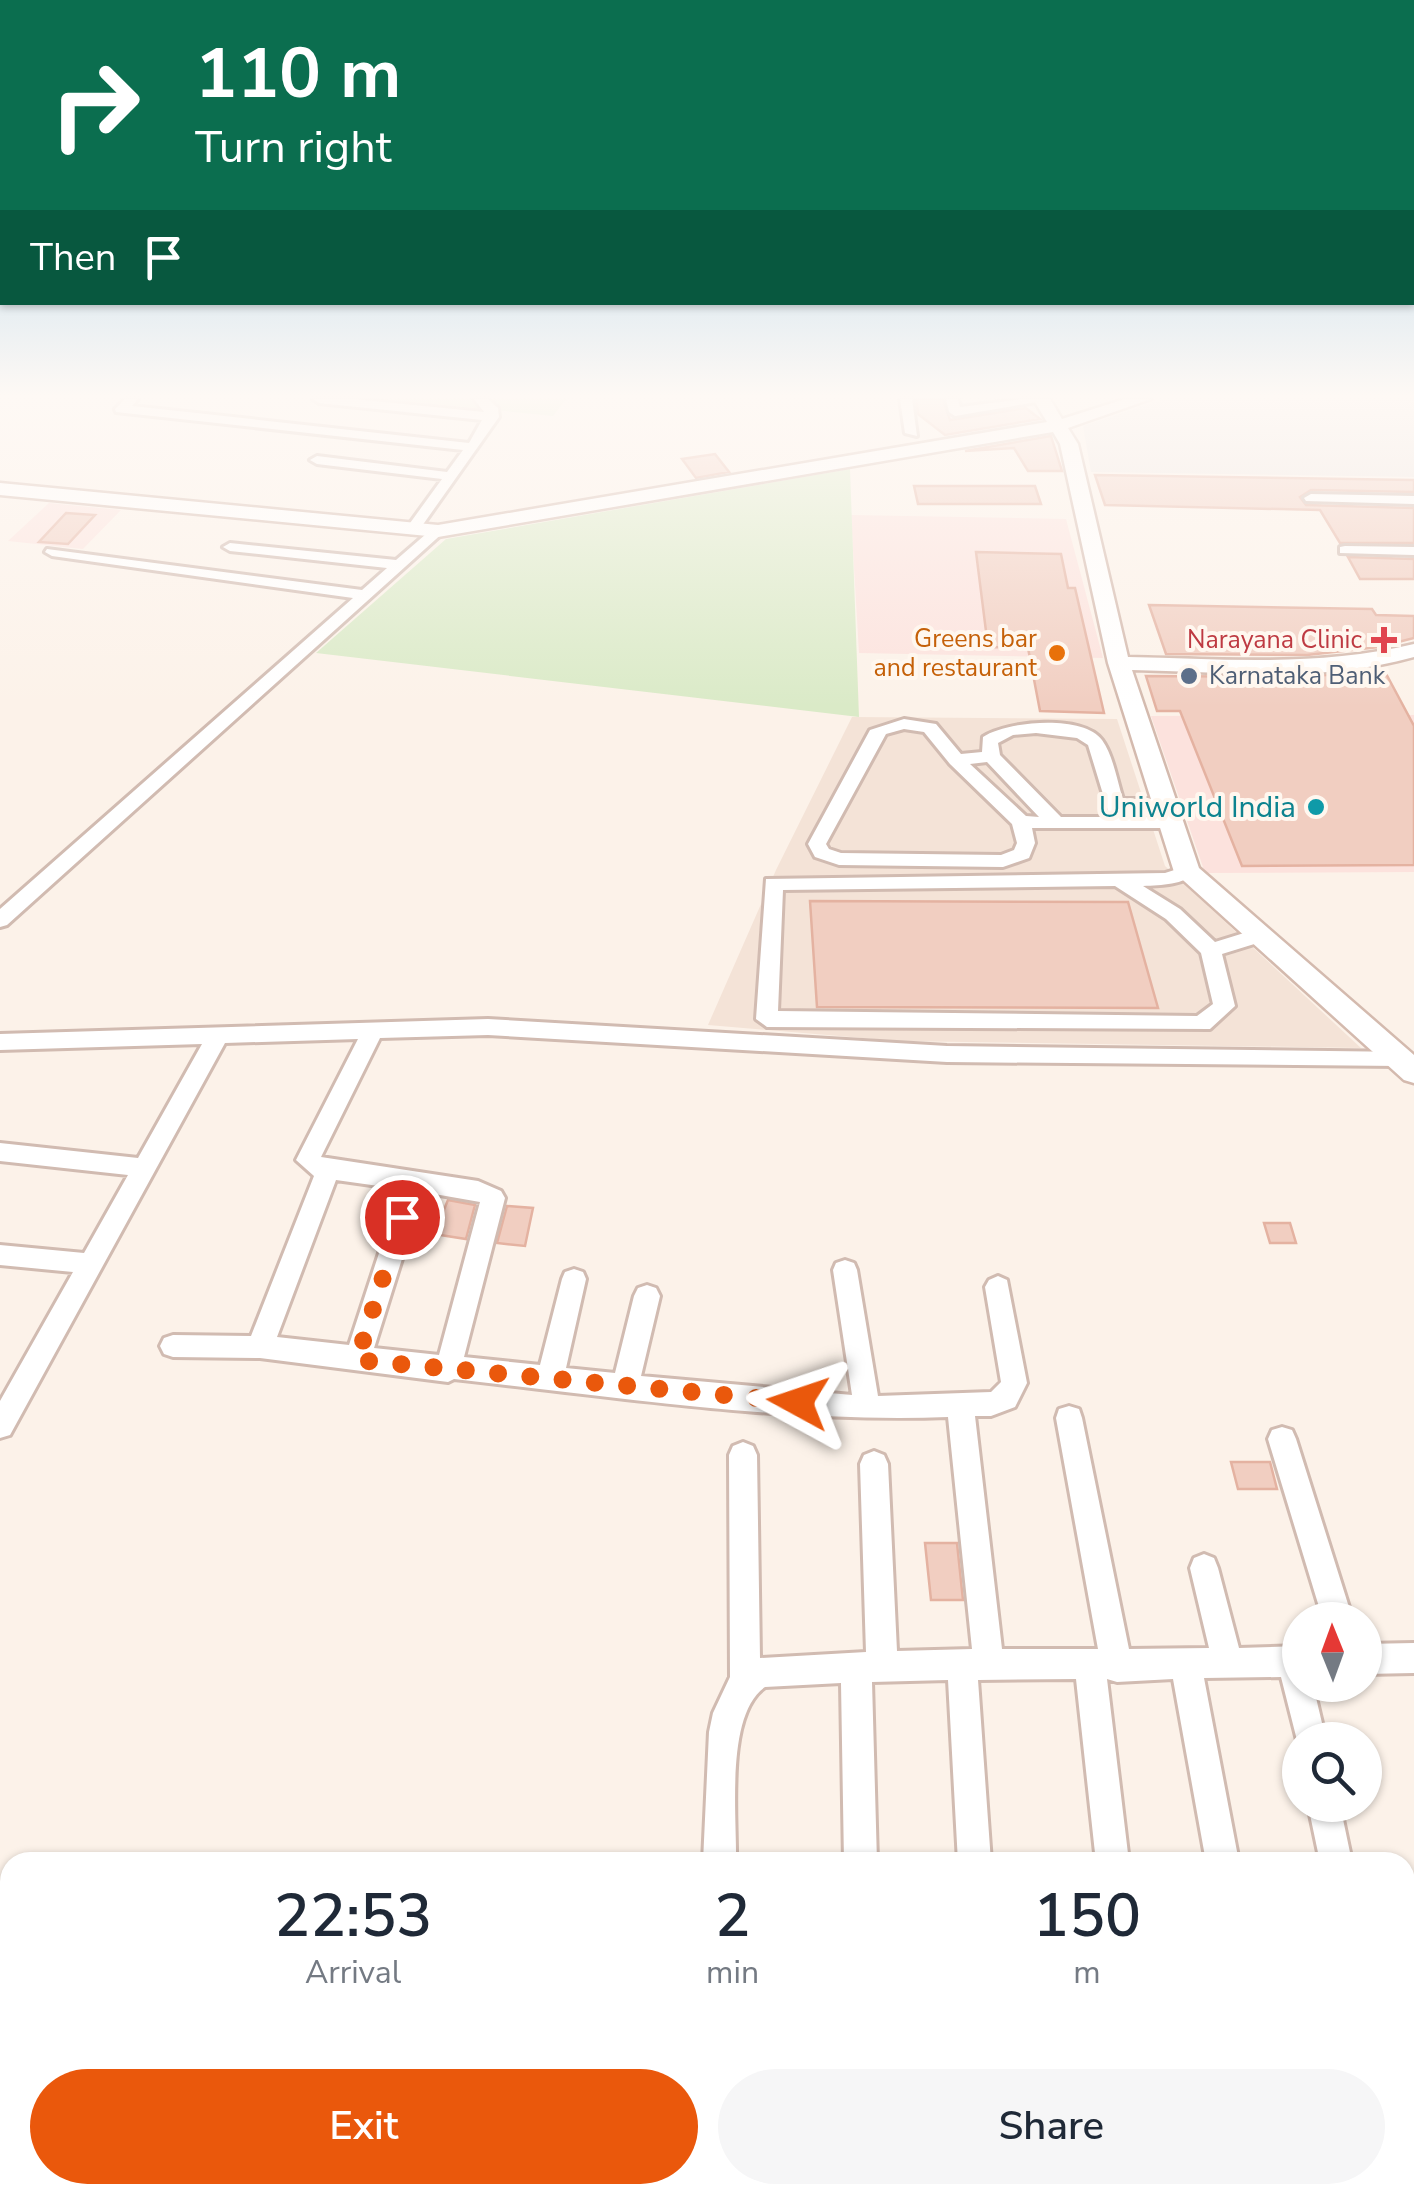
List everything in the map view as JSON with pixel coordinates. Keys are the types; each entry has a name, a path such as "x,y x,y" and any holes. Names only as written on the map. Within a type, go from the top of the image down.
{"main road":[{"path":"129,502 438,531 610,502"},
{"path":"1082,502 1119,662 1187,872 1407,1065"},
{"path":"1119,662 1320,666 1368,662 1414,650"}],"street":[{"path":"412,530 432,502"},
{"path":"0,920 438,531"},
{"path":"230,547 400,565"},
{"path":"1345,550 1414,551"},
{"path":"52,552 365,595"},
{"path":"904,724 930,728 956,760 1020,822 1026,844 1022,854 1002,861 839,859 822,853 817,844 879,730 904,724"},
{"path":"1056,823 991,756 988,741 996,733 1070,730 1088,735 1096,744 1118,814"},
{"path":"956,760 991,756"},
{"path":"1020,822 1168,814"},
{"path":"1120,880 1172,914 1211,950 1224,1006 1202,1024 767,1019 772,884 1167,879 1187,872"},
{"path":"1211,950 1257,936"},
{"path":"0,1042 488,1027 947,1054 1407,1065"},
{"path":"373,1030 308,1153 312,1166 328,1170 478,1190 493,1198 448,1370"},
{"path":"0,1426 10,1391 92,1264 218,1037"},
{"path":"0,1152 145,1168"},
{"path":"260,1347 328,1170"},
{"path":"357,1360 414,1182"},
{"path":"0,1255 92,1264"},
{"path":"844,1270 867,1408"},
{"path":"550,1380 574,1279"},
{"path":"173,1346 260,1347 448,1370 867,1408 991,1404 1012,1392 998,1287"},
{"path":"625,1386 646,1296"},
{"path":"960,1405 976,1665 975,1852"},
{"path":"1069,1418 1104,1667 1113,1852"},
{"path":"1282,1438 1332,1602"},
{"path":"743,1454 745,1681"},
{"path":"861,1852 874,1464"},
{"path":"1204,1568 1228,1664"},
{"path":"1382,1659 1414,1658"},
{"path":"720,1852 726,1724 732,1700 745,1681 762,1672 869,1664 1104,1667 1282,1662"},
{"path":"1186,1666 1220,1852"},
{"path":"1328,1822 1334,1852"}],"shaded area":[{"path":"49,503 121,510 83,549 8,541"},
{"path":"851,515 1066,519 1103,658 859,653"},
{"name":"Uniworld India","path":"1414,715 1414,872 1205,873 1151,716"},
{"path":"852,717 1117,719 1165,866 1361,1048 898,1041 708,1025 776,870"}],"green space":[{"path":"661,502 851,502 859,717 316,653 446,539"}],"building":[{"path":"918,502 1041,504 918,504"},
{"path":"1104,502 1304,502 1306,505 1414,508 1414,543 1340,543 1320,510 1105,505"},
{"path":"66,513 95,515 68,544 39,542"},
{"path":"976,552 1061,554 1068,588 1075,588 1104,713 1040,711 1028,648 988,647"},
{"path":"1348,557 1414,559 1414,579 1360,579"},
{"path":"1149,605 1372,609 1376,615 1414,616 1414,638 1379,647 1307,655 1166,654"},
{"name":"Uniworld India","path":"1383,668 1414,726 1414,865 1242,866 1180,711 1157,711 1146,676 1310,677"},
{"path":"810,901 1128,902 1158,1008 817,1007"},
{"path":"448,1200 475,1205 466,1239 434,1234"},
{"path":"507,1206 533,1208 525,1246 497,1243"},
{"path":"1264,1223 1290,1223 1296,1243 1270,1243"},
{"path":"1231,1462 1270,1462 1277,1489 1238,1489"},
{"path":"925,1543 957,1543 963,1600 931,1600"}],"place":[{"name":"Narayana Clinic","path":"1384,640"},
{"name":"Greens bar and restaurant","path":"1057,653"},
{"name":"Karnataka Bank","path":"1189,676"},
{"name":"Uniworld India","path":"1316,807"}],"route":[{"path":"402,1217 357,1360 798,1402"}]}
